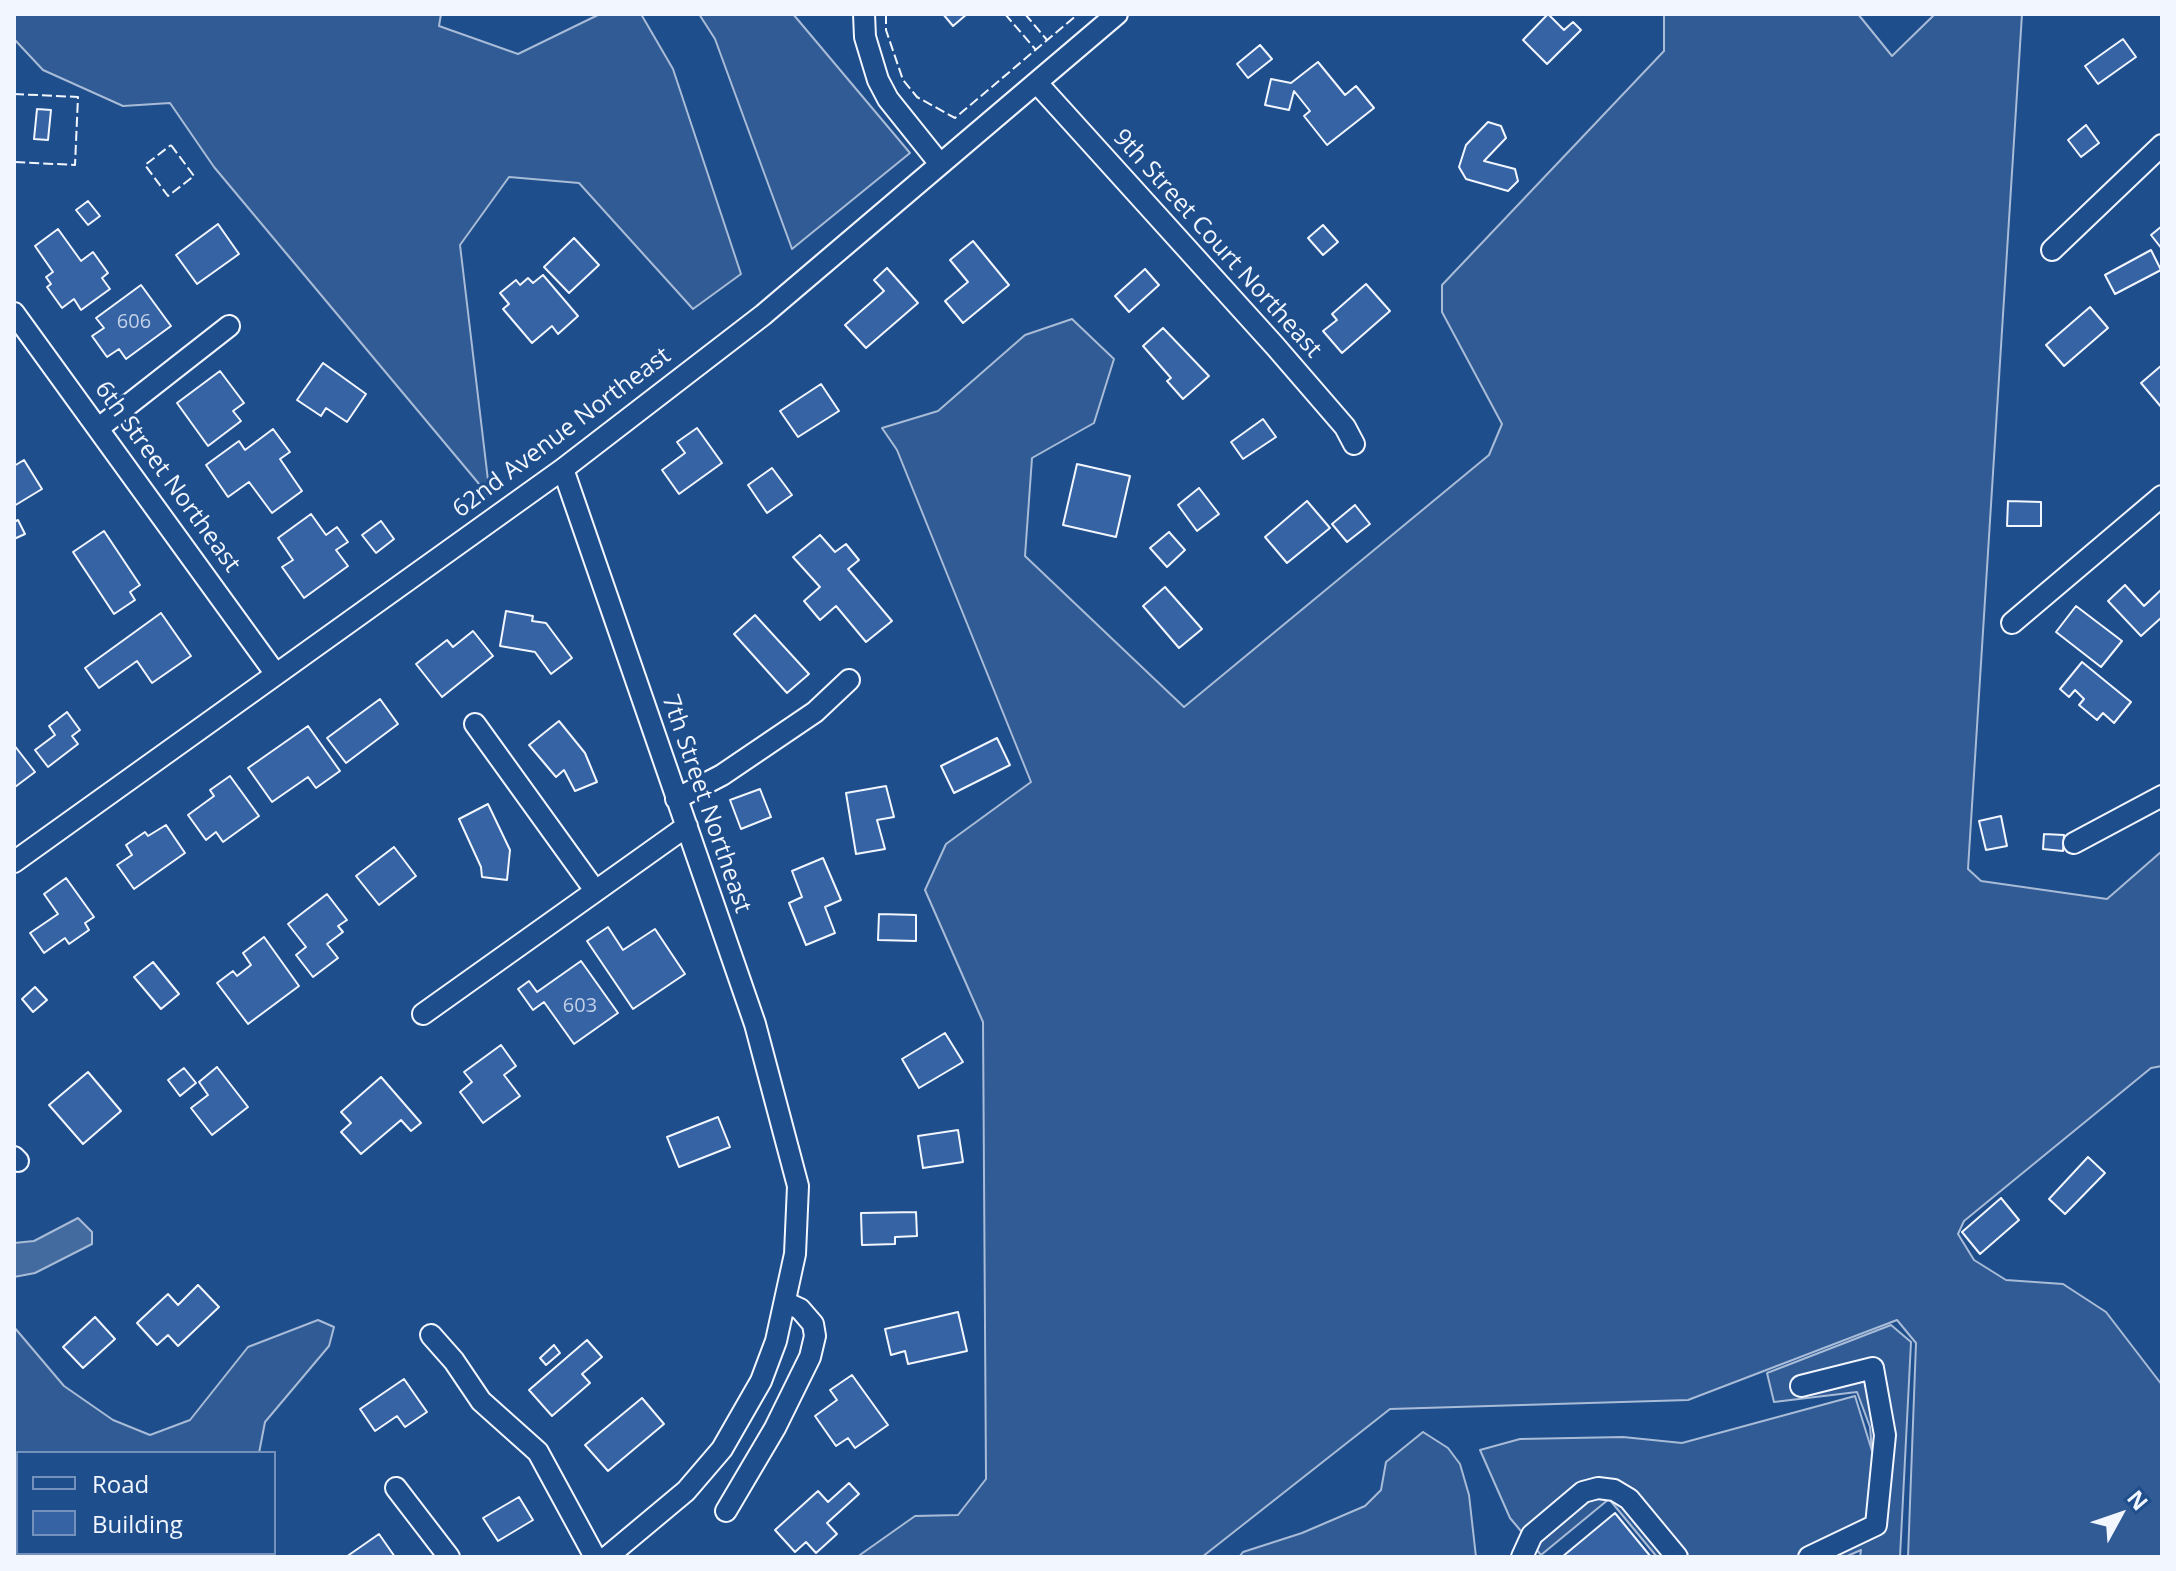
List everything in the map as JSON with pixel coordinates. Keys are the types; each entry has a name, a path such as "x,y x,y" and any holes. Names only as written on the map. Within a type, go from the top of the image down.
{"street":[{"path":"864,14 865,37 878,80 888,99 940,164"},
{"name":"62nd Avenue Northeast","path":"14,862 563,469 763,315 1117,14"},
{"name":"9th Street Court Northeast","path":"1037,83 1275,346 1345,427 1354,444"},
{"path":"2052,250 2162,145"},
{"name":"6th Street Northeast","path":"14,313 100,427 275,673"},
{"path":"100,427 229,326"},
{"name":"7th Street Northeast","path":"563,469 755,1024 792,1157 798,1208 795,1254 785,1302 761,1381 722,1449 662,1514 607,1557"},
{"path":"2012,623 2158,508"},
{"path":"676,799 722,775 815,712 849,680"},
{"path":"475,724 594,889"},
{"path":"2074,843 2162,796"},
{"path":"423,1014 594,889 687,826"},
{"path":"726,1511 775,1428 810,1357 815,1336 813,1324 800,1309 785,1302"},
{"path":"431,1335 489,1411 538,1452 595,1557"},
{"path":"1801,1386 1873,1368 1885,1435 1876,1525 1847,1548 1809,1557"},
{"path":"396,1488 449,1557"},
{"path":"1522,1557 1532,1535 1583,1492 1598,1488 1614,1490 1629,1499 1677,1557"}],"shaded area":[{"path":"14,14 441,14 439,26 518,54 600,14 641,14 673,69 741,274 693,309 579,183 509,177 460,245 490,497 214,167 170,103 123,106 43,70 14,39"},
{"path":"699,14 793,14 910,153 792,249 715,39"},
{"path":"1664,14 1858,14 1892,56 1935,14 2022,14 1968,869 1981,881 2107,899 2162,851 2162,1066 2151,1068 1964,1221 1958,1234 1974,1260 2006,1280 2063,1284 2106,1312 2162,1385 2162,1557 1908,1557 1916,1343 1897,1320 1688,1400 1390,1409 1202,1557 857,1557 915,1516 958,1515 986,1479 983,1022 925,890 946,844 1031,782 897,450 882,428 938,411 1025,335 1072,319 1114,359 1094,423 1032,458 1025,556 1184,707 1489,455 1502,424 1442,312 1442,285 1664,51"},
{"path":"78,1218 92,1232 92,1244 35,1273 14,1277 14,1243 34,1241"},
{"path":"318,1320 334,1327 329,1346 265,1422 259,1451 16,1451 16,1555 236,1557 14,1557 14,1327 64,1386 113,1420 150,1435 190,1420 248,1347"},
{"path":"1891,1325 1911,1342 1900,1557 1860,1557 1861,1550 1845,1557 1657,1557 1609,1499 1541,1555 1510,1518 1480,1450 1520,1439 1623,1437 1682,1443 1855,1396 1872,1451 1870,1427 1857,1392 1774,1402 1767,1373"},
{"path":"1423,1432 1448,1448 1460,1464 1469,1495 1476,1557 1239,1557 1243,1552 1302,1533 1365,1506 1381,1490 1386,1462"}],"building":[{"path":"943,14 967,14 953,26"},
{"path":"1548,14 1564,30 1573,22 1581,30 1547,64 1523,40"},
{"path":"2123,39 2136,57 2098,84 2085,66"},
{"path":"1260,45 1272,59 1248,78 1237,64"},
{"path":"1318,62 1345,95 1356,86 1374,108 1327,145 1304,116 1310,111 1294,91 1289,110 1265,105 1271,79 1291,83"},
{"path":"37,109 51,110 48,140 34,139"},
{"path":"1488,122 1501,126 1506,138 1484,161 1515,169 1518,181 1508,191 1466,179 1459,167 1466,145"},
{"path":"2086,125 2099,143 2081,157 2068,140"},
{"path":"88,201 100,216 88,225 76,210"},
{"path":"218,224 239,254 197,284 176,255"},
{"path":"1323,225 1338,242 1323,255 1308,238"},
{"path":"2162,226 2162,249 2151,235"},
{"path":"58,229 81,261 93,252 108,273 102,278 110,289 81,310 74,299 62,308 47,287 51,284 46,277 53,272 35,246"},
{"path":"574,238 599,265 569,293 544,267"},
{"path":"973,241 1009,285 963,323 945,301 968,282 950,260"},
{"path":"2151,250 2161,270 2115,294 2105,275"},
{"path":"887,268 918,303 866,348 845,325 884,291 874,280"},
{"path":"1145,269 1159,285 1129,312 1115,296"},
{"path":"543,275 578,316 558,334 552,326 532,343 503,309 509,304 500,293 516,280 520,285 528,278 533,283"},
{"path":"1366,284 1390,311 1342,353 1323,331 1337,320 1332,314"},
{"path":"141,285 171,326 126,359 119,349 107,357 92,336 104,328 96,318"},
{"path":"2090,307 2108,328 2064,366 2046,345"},
{"path":"1163,328 1209,376 1183,399 1167,381 1171,378 1143,346"},
{"path":"323,363 366,394 347,422 326,408 321,416 297,400"},
{"path":"2162,365 2162,408 2141,383"},
{"path":"220,371 244,403 233,411 241,421 208,446 177,403"},
{"path":"821,384 839,411 798,437 780,411"},
{"path":"1263,419 1276,437 1243,459 1231,442"},
{"path":"697,428 722,463 679,494 662,470 685,453 677,442"},
{"path":"273,429 290,452 280,459 302,491 272,513 249,482 228,497 206,465 239,441 245,450"},
{"path":"24,460 42,489 14,506 14,466"},
{"path":"1077,464 1130,476 1116,537 1063,525"},
{"path":"772,468 792,495 767,513 748,485"},
{"path":"1199,488 1219,514 1197,531 1178,505"},
{"path":"1307,501 1330,528 1287,563 1265,537"},
{"path":"2008,501 2041,502 2041,526 2007,526"},
{"path":"1355,505 1370,524 1347,542 1332,524"},
{"path":"311,514 326,535 337,527 348,542 336,550 348,566 304,598 282,567 293,560 278,538"},
{"path":"18,520 25,534 14,539 14,522"},
{"path":"381,521 394,539 376,553 362,535"},
{"path":"104,531 140,585 130,592 135,600 114,614 73,552"},
{"path":"1169,532 1185,550 1167,567 1150,548"},
{"path":"820,535 835,552 846,544 859,560 848,569 892,621 866,642 836,606 820,620 804,601 820,587 793,557"},
{"path":"2125,585 2144,606 2162,589 2162,617 2141,636 2108,601"},
{"path":"1165,587 1202,629 1179,648 1143,606"},
{"path":"2076,606 2122,641 2101,667 2056,632"},
{"path":"506,611 533,616 532,621 546,623 572,658 551,674 535,652 500,646"},
{"path":"161,613 191,656 152,683 137,661 99,688 85,668"},
{"path":"755,615 809,674 787,693 734,634"},
{"path":"473,631 493,656 442,697 416,664 447,640 453,647"},
{"path":"2082,662 2131,702 2114,723 2103,713 2097,720 2079,705 2084,699 2075,690 2069,697 2060,689"},
{"path":"380,699 398,724 346,763 327,738"},
{"path":"67,712 80,730 72,736 78,744 48,767 35,750 55,735 49,726"},
{"path":"559,721 585,753 597,782 575,791 564,770 556,777 529,745"},
{"path":"308,726 340,771 316,788 308,777 272,802 248,768"},
{"path":"997,738 1010,765 954,793 941,766"},
{"path":"14,745 35,772 15,787 14,786"},
{"path":"230,776 259,816 223,842 216,832 206,840 188,815 214,796 210,790"},
{"path":"886,786 894,817 877,820 885,849 856,854 846,793"},
{"path":"760,789 771,817 741,829 730,800"},
{"path":"488,804 510,850 507,880 482,877 481,867 459,819"},
{"path":"2001,816 2007,846 1986,850 1979,821"},
{"path":"166,825 185,853 134,889 117,865 132,855 126,845 145,832 148,836"},
{"path":"2044,834 2064,835 2063,851 2043,849"},
{"path":"394,847 416,876 379,905 356,876"},
{"path":"823,858 841,900 825,907 835,933 806,945 789,903 802,897 792,871"},
{"path":"66,878 94,917 85,923 89,930 69,944 65,938 44,953 30,933 58,914 44,894"},
{"path":"327,894 347,920 338,926 343,932 327,944 338,958 313,977 296,955 306,947 288,924"},
{"path":"879,914 916,915 916,941 878,940"},
{"path":"608,927 623,950 655,929 685,974 633,1009 587,941"},
{"path":"264,937 299,986 248,1024 217,983 233,971 237,976 251,965 243,953"},
{"path":"581,961 618,1013 574,1044 544,1002 533,1010 518,989 529,981 537,992"},
{"path":"153,962 179,994 161,1009 134,977"},
{"path":"35,987 47,1000 33,1012 22,999"},
{"path":"945,1033 963,1062 919,1088 902,1059"},
{"path":"501,1045 516,1066 504,1075 520,1096 483,1123 460,1092 472,1082 464,1072"},
{"path":"217,1067 248,1107 212,1135 191,1108 208,1095 199,1082"},
{"path":"184,1068 196,1083 180,1096 168,1080"},
{"path":"88,1072 121,1111 83,1144 49,1105"},
{"path":"381,1077 421,1123 411,1131 401,1120 361,1154 341,1132 351,1123 341,1112"},
{"path":"718,1117 730,1147 679,1167 667,1137"},
{"path":"958,1130 963,1162 923,1168 918,1136"},
{"path":"2088,1157 2105,1173 2065,1214 2049,1199"},
{"path":"2001,1198 2019,1220 1980,1254 1962,1232"},
{"path":"916,1212 917,1236 895,1237 895,1244 862,1245 861,1213"},
{"path":"198,1285 219,1307 178,1346 168,1335 157,1345 137,1323 168,1294 178,1305"},
{"path":"958,1312 967,1351 908,1364 905,1351 891,1355 885,1329"},
{"path":"95,1317 115,1339 83,1368 63,1347"},
{"path":"587,1340 602,1357 582,1374 590,1383 552,1416 529,1390"},
{"path":"554,1345 560,1353 546,1365 540,1358"},
{"path":"852,1375 888,1425 855,1448 848,1438 836,1446 815,1416 837,1400 830,1390"},
{"path":"404,1379 427,1412 405,1427 397,1416 375,1431 360,1409"},
{"path":"642,1398 664,1424 608,1471 585,1445"},
{"path":"849,1483 859,1494 827,1523 837,1534 816,1553 806,1542 795,1552 775,1530 818,1491 828,1502"},
{"path":"519,1497 533,1520 498,1541 483,1518"},
{"path":"1615,1513 1651,1557 1562,1557"},
{"path":"379,1534 395,1557 346,1557"}],"fence":[{"path":"886,14 886,30 903,80 917,97 955,118 1078,14"},
{"path":"1005,14 1036,50"},
{"path":"1025,14 1047,40"},
{"path":"14,94 78,97 75,165 14,162"},
{"path":"171,145 194,176 168,196 145,165 171,145"}]}
